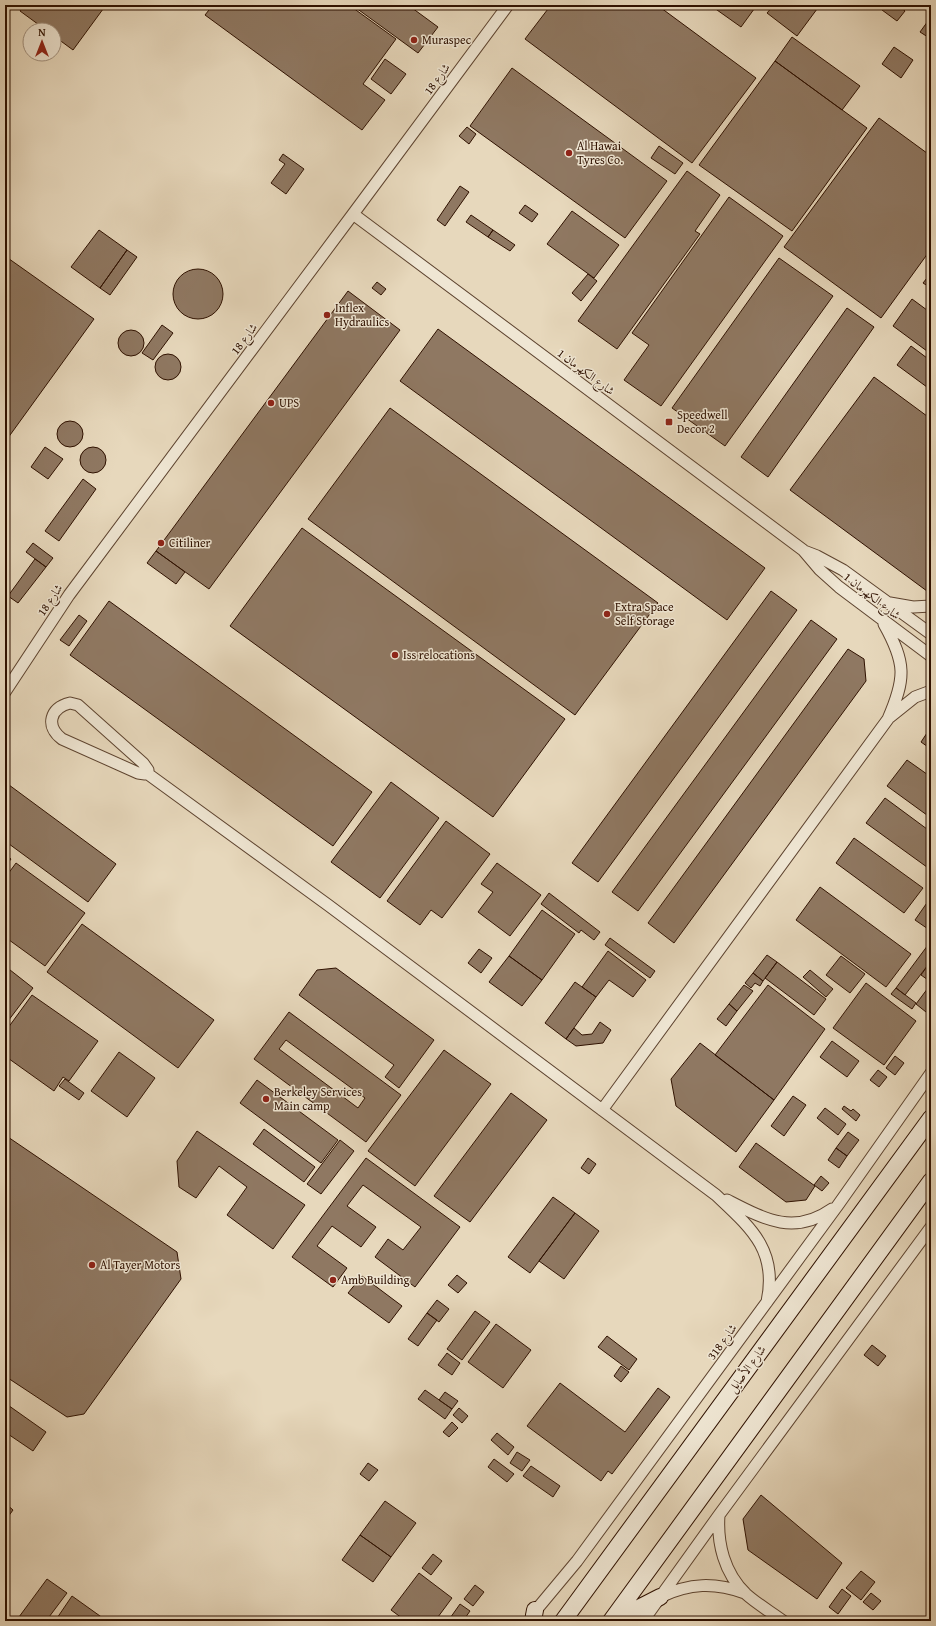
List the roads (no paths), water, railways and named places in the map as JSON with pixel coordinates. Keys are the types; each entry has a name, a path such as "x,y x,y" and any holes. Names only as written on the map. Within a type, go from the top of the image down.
{"main road":[{"name":"شارع الأصايل","path":"563,1621 931,1118"},
{"path":"612,1621 931,1181"},
{"path":"612,1621 660,1597"}],"street":[{"name":"شارع 18","path":"5,692 69,595 508,5"},
{"name":"شارع الكهرمان 1","path":"353,214 803,550 829,579 931,656"},
{"name":"شارع الكهرمان 1","path":"803,550 837,566 931,634"},
{"path":"886,602 913,607 931,606"},
{"path":"602,1110 888,719 900,687 901,668 898,650 880,618"},
{"path":"888,719 915,698 931,691"},
{"path":"148,774 146,766 78,705 70,703 62,705 56,710 52,718 52,726 56,734 62,739 141,774 148,774 328,905 716,1195 752,1230 765,1252 770,1277 767,1302"},
{"name":"شارع 318","path":"532,1617 577,1561 767,1302 838,1205 931,1073"},
{"path":"716,1195 764,1219 780,1222 795,1223 811,1220 826,1214 838,1205"},
{"path":"643,1621 719,1514 931,1228"},
{"path":"719,1514 719,1539 726,1563 731,1574 746,1594"},
{"path":"660,1597 673,1591 702,1585 717,1585 732,1588 746,1594 783,1621"}],"place":[{"name":"Muraspec","path":"414,40"},
{"name":"Al Hawai Tyres Co.","path":"569,153"},
{"name":"Inflex Hydraulics","path":"327,315"},
{"name":"UPS","path":"271,403"},
{"name":"Speedwell Decor 2","path":"669,422"},
{"name":"Citiliner","path":"161,543"},
{"name":"Extra Space Self Storage","path":"607,614"},
{"name":"Iss relocations","path":"395,655"},
{"name":"Berkeley Services Main camp","path":"266,1099"},
{"name":"Al Tayer Motors","path":"92,1265"},
{"name":"Amb Building","path":"333,1280"}]}
